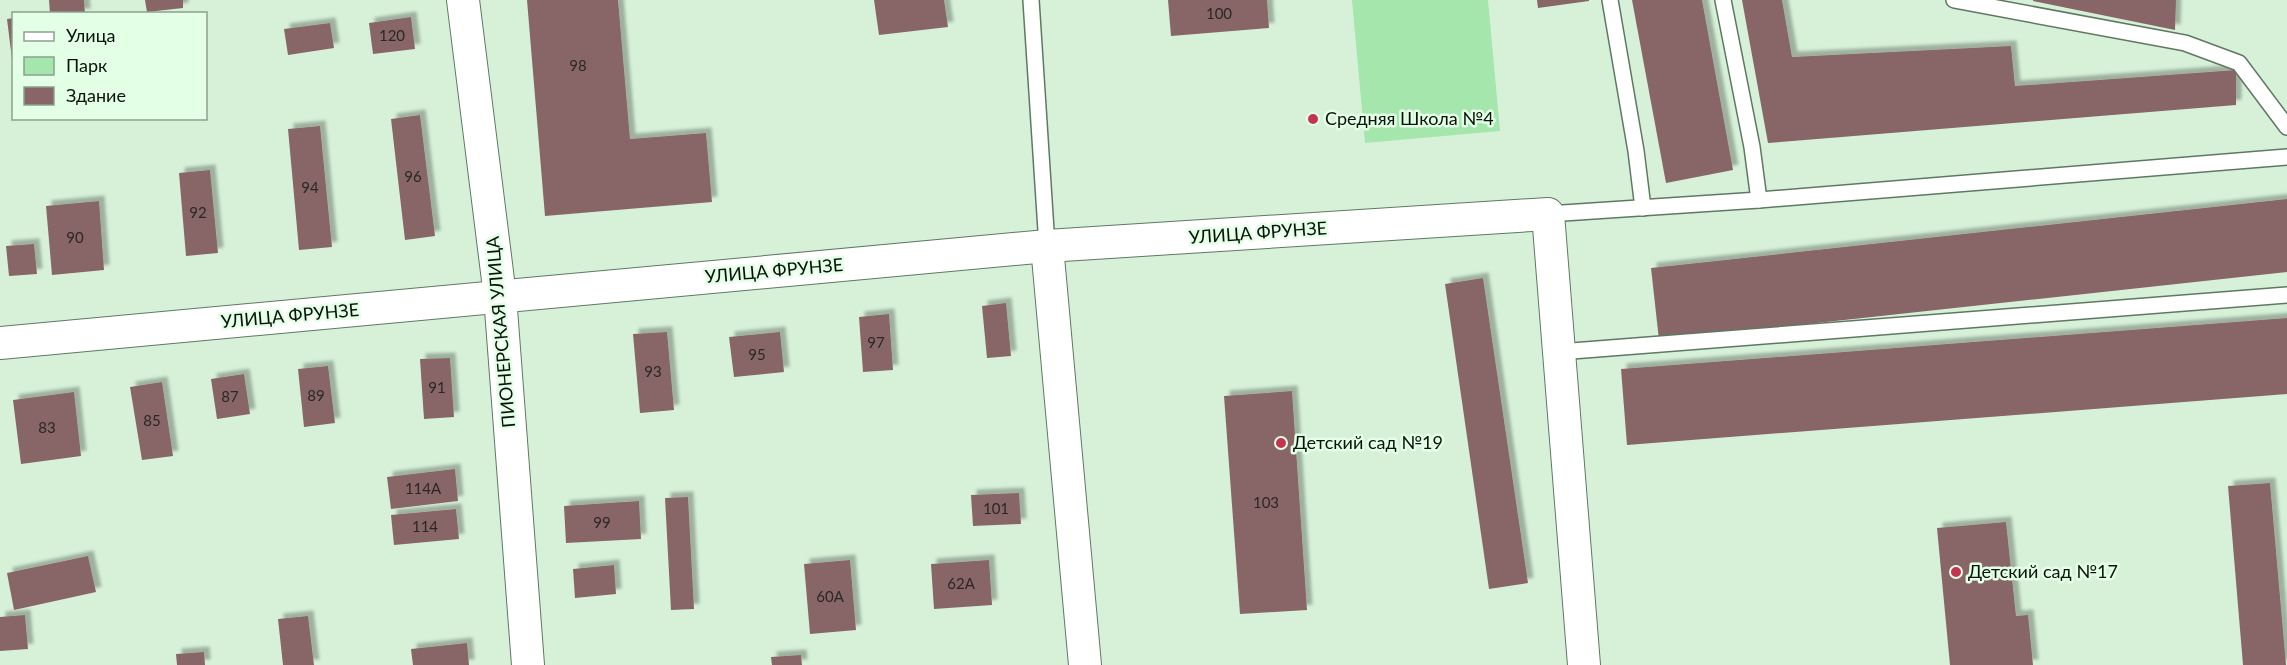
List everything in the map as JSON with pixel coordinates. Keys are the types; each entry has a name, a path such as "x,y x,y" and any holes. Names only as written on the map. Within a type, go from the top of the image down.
{"street":[{"name":"ПИОНЕРСКАЯ УЛИЦА","path":"463,0 500,296 528,665"},
{"name":"УЛИЦА ФРУНЗЕ","path":"0,343 1047,246 1548,214"},
{"path":"1548,214 1584,665"},
{"path":"1047,246 1085,665"}],"lane":[{"path":"1031,0 1047,246"},
{"path":"1610,0 1636,151 1643,208"},
{"path":"1724,0 1760,200"},
{"path":"1954,0 2185,43 2239,63 2287,127"},
{"path":"1548,214 1760,200 2287,157"},
{"path":"1559,352 2287,295"}],"green space":[{"path":"1352,0 1488,0 1500,131 1365,143"}],"building":[{"path":"49,0 84,0 85,12 50,12"},
{"path":"145,0 183,0 183,8 147,12"},
{"path":"527,0 618,0 630,139 706,133 712,202 545,216"},
{"path":"874,0 944,0 948,27 879,35"},
{"path":"1168,0 1267,0 1269,28 1171,36"},
{"path":"1537,0 1589,0 1589,1 1538,8"},
{"path":"1632,0 1702,0 1733,170 1666,183"},
{"path":"1742,0 1782,0 1792,57 2011,46 2015,86 2236,70 2236,105 1768,143"},
{"path":"2176,0 2175,30 2033,1"},
{"path":"411,17 415,49 373,54 369,23"},
{"path":"12,18 12,59 7,19"},
{"path":"330,23 334,48 288,55 284,29"},
{"path":"420,115 435,236 405,240 391,119"},
{"path":"320,126 332,247 299,250 288,129"},
{"path":"210,170 218,253 186,256 179,173"},
{"path":"2287,199 2287,272 1659,340 1651,268"},
{"path":"99,201 104,270 52,275 46,206"},
{"path":"34,244 37,274 9,276 6,246"},
{"path":"1483,278 1528,583 1489,589 1445,284"},
{"path":"1006,303 1011,356 987,358 982,306"},
{"path":"889,314 893,370 863,372 859,317"},
{"path":"2287,318 2287,394 1627,445 1621,369"},
{"path":"667,332 674,410 640,413 633,334"},
{"path":"780,332 784,372 734,377 729,337"},
{"path":"450,358 454,417 424,419 420,359"},
{"path":"328,366 335,423 304,427 298,369"},
{"path":"244,374 250,414 217,419 211,379"},
{"path":"162,382 173,456 142,460 130,387"},
{"path":"1292,391 1307,610 1240,614 1224,396"},
{"path":"74,392 81,456 21,464 13,400"},
{"path":"455,469 458,501 391,509 387,477"},
{"path":"2270,483 2286,665 2243,665 2228,486"},
{"path":"1019,493 1021,524 973,526 971,495"},
{"path":"688,497 694,609 671,610 665,498"},
{"path":"639,501 641,539 566,543 564,506"},
{"path":"456,509 459,539 394,545 391,515"},
{"path":"2006,522 2016,616 2028,615 2033,665 1950,665 1937,528"},
{"path":"88,556 96,592 14,610 7,573"},
{"path":"850,560 856,630 810,634 804,564"},
{"path":"989,560 992,605 934,609 931,564"},
{"path":"614,565 616,594 575,598 573,569"},
{"path":"25,615 28,649 0,651 0,617"},
{"path":"308,616 314,665 283,665 278,619"},
{"path":"467,643 469,665 413,665 411,649"},
{"path":"204,652 205,665 177,665 176,654"},
{"path":"801,655 802,665 772,665 771,657"}],"place":[{"name":"Средняя Школа №4","path":"1313,119"},
{"name":"Детский сад №19","path":"1281,443"},
{"name":"Детский сад №17","path":"1956,572"}]}
